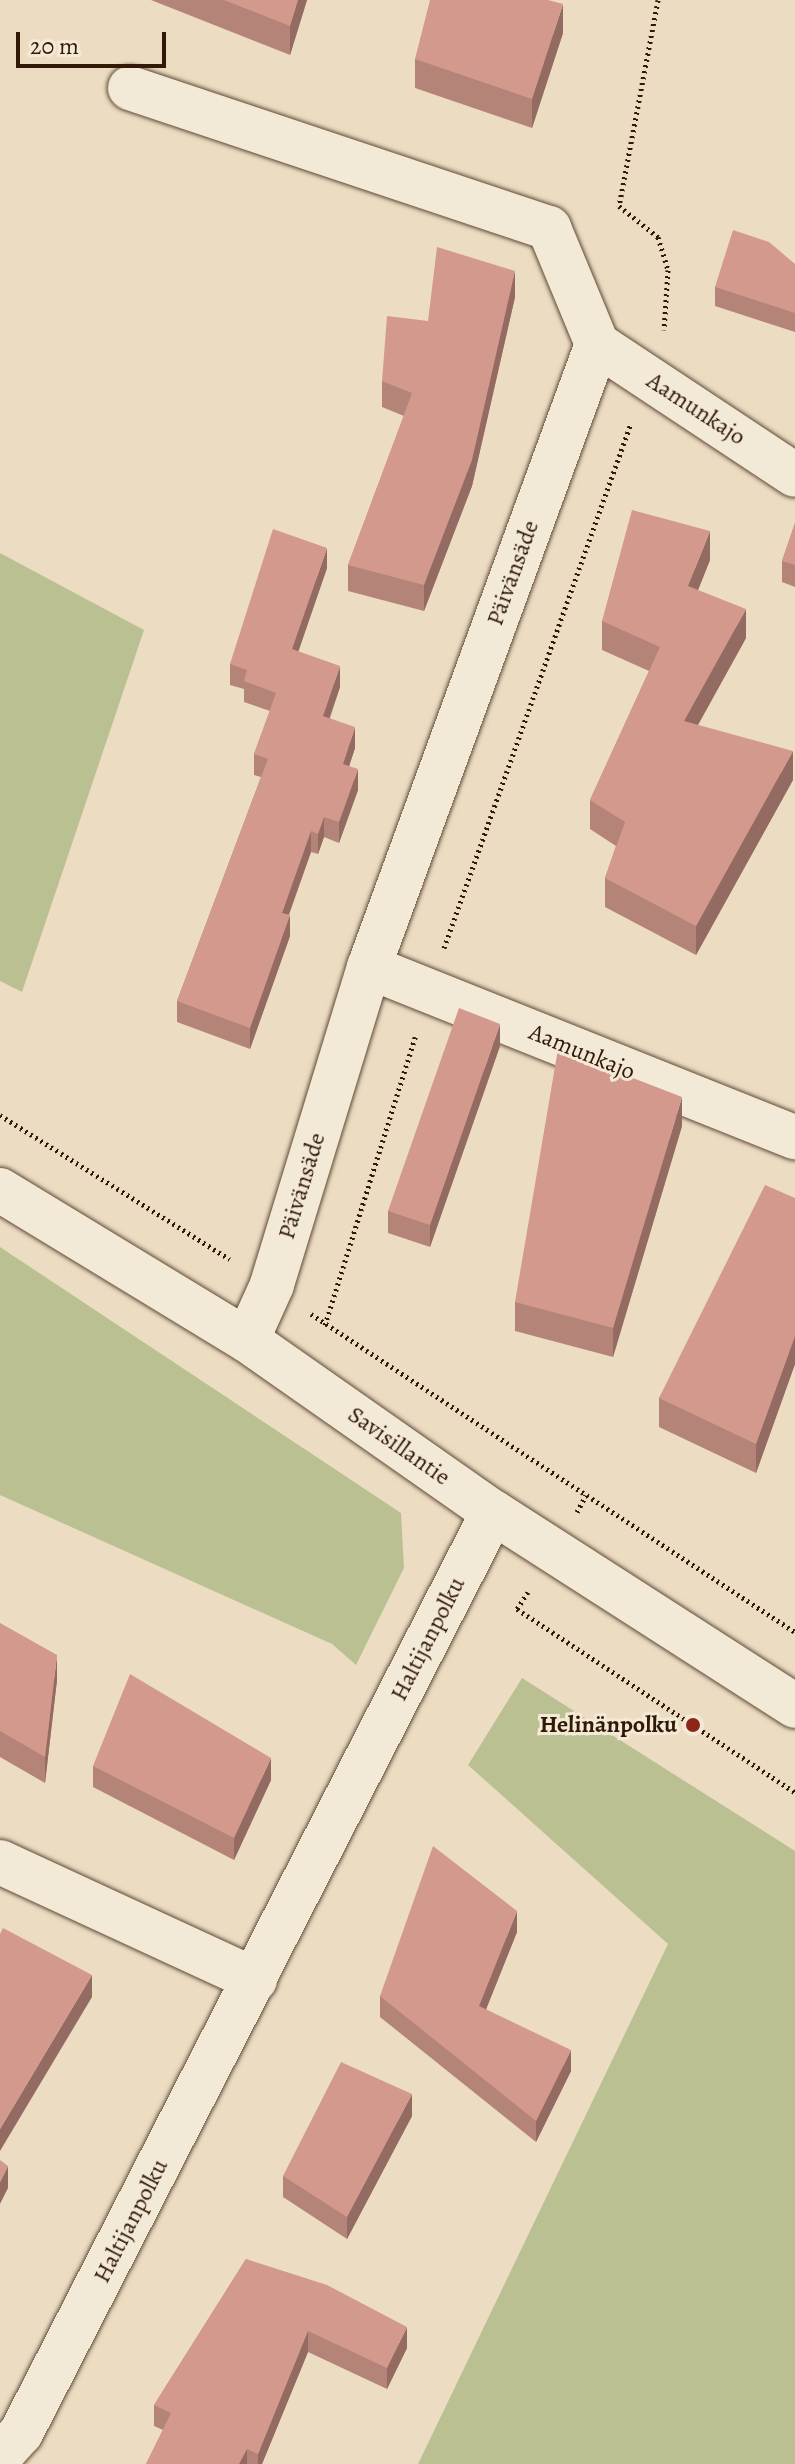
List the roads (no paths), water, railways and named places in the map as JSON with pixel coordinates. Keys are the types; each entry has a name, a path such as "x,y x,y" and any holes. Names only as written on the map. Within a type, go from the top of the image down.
{"street":[{"path":"130,88 549,228 597,344"},
{"name":"Aamunkajo","path":"597,344 795,475"},
{"name":"Päivänsäde","path":"247,1340 272,1285 369,967 597,344"},
{"name":"Aamunkajo","path":"369,967 795,1137"},
{"name":"Savisillantie","path":"0,1190 247,1340 493,1512 795,1706"},
{"name":"Haltijanpolku","path":"0,2456 21,2433 493,1512"},
{"path":"0,1862 255,1980"}],"place":[{"name":"Helinänpolku","path":"693,1725"}]}
